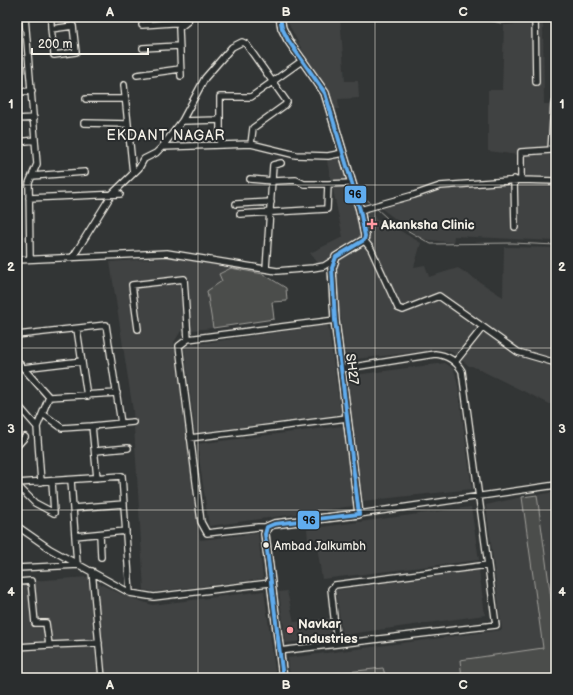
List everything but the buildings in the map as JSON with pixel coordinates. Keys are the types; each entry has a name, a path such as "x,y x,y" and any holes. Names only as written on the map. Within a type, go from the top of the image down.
{"main road":[{"path":"280,17 282,28 325,93 360,210 365,232 364,240 335,259"},
{"name":"SH27","path":"335,259 332,268 335,320 359,514"},
{"path":"283,678 264,534 267,527 274,524 359,514"}],"street":[{"path":"25,17 37,168 29,183 30,259"},
{"path":"50,17 51,29 54,55 76,52 73,26 51,29"},
{"path":"535,17 536,82"},
{"path":"142,25 188,19"},
{"path":"181,76 179,28 188,19"},
{"path":"73,258 112,194 133,174 144,159 156,153 162,147 182,121 205,78 232,47 237,43 242,42 246,44 274,82 286,103 253,128 251,144"},
{"path":"143,48 179,46"},
{"path":"220,145 220,97 251,97 303,60"},
{"path":"137,75 180,69"},
{"path":"124,85 133,174"},
{"path":"17,92 32,91"},
{"path":"86,99 126,99"},
{"path":"521,180 522,152 551,150 552,117 554,104 556,104"},
{"path":"17,119 34,118"},
{"path":"182,121 220,120"},
{"path":"84,123 128,124"},
{"path":"17,142 35,140"},
{"path":"162,147 251,144 296,155 328,156 343,153"},
{"path":"266,269 274,164 281,163"},
{"path":"32,176 85,172"},
{"path":"250,179 273,182 296,180 304,184 351,183"},
{"path":"514,179 515,227"},
{"path":"360,210 440,186 514,179 556,180"},
{"path":"240,214 326,210 328,184"},
{"path":"29,198 120,194"},
{"path":"236,204 271,202"},
{"path":"364,240 371,250 398,308 403,310 439,296 518,352 556,363"},
{"path":"17,260 166,252 266,269 283,270 324,266 332,268"},
{"path":"324,266 335,259"},
{"path":"138,329 132,285 184,279 188,339"},
{"path":"267,527 207,533 203,529 179,346 188,339 335,320"},
{"path":"17,335 106,325 121,423"},
{"path":"455,362 483,327"},
{"path":"76,329 87,396"},
{"path":"279,651 496,625 465,380 462,371 455,362 443,355 435,354 341,369"},
{"path":"17,361 49,397 87,396 117,393"},
{"path":"23,368 82,361"},
{"path":"41,482 37,427 49,397"},
{"path":"17,404 37,427"},
{"path":"17,413 22,408"},
{"path":"43,414 62,428 133,422"},
{"path":"190,438 347,418"},
{"path":"92,426 97,478"},
{"path":"17,446 25,437"},
{"path":"95,451 128,448"},
{"path":"17,484 122,476 130,593"},
{"path":"71,480 78,564"},
{"path":"17,484 35,503 54,512 52,481"},
{"path":"359,514 556,485"},
{"path":"73,508 124,504"},
{"path":"17,526 78,564 130,593 154,597 270,583"},
{"path":"75,536 126,531"},
{"path":"100,534 101,557"},
{"path":"17,568 78,564"},
{"path":"338,644 331,589 334,585 488,565"},
{"path":"92,571 102,678"},
{"path":"17,582 32,581 36,624 46,623 49,645"},
{"path":"17,647 99,644"}],"shaded area":[{"path":"290,17 340,17 345,81 358,81 359,98 338,99 339,109 332,109 324,86 308,61 286,19"},
{"path":"543,22 544,104 552,104 552,125 556,125 556,177 517,176 518,155 488,151 488,90 502,90 504,25"},
{"path":"343,142 363,211 372,209 376,220 385,222 421,243 414,267 425,265 429,277 458,268 503,297 504,247 556,248 556,407 472,366 469,366 449,350 436,350 346,360 338,296 337,263 324,271 310,253 343,237 327,161"},
{"path":"521,182 556,182 556,241 454,236 453,243 422,239 378,206 444,187"},
{"path":"175,257 231,268 220,274 223,281 207,291 213,328 181,331 174,342 200,540 258,533 263,579 154,592 144,590 133,411 110,262"},
{"path":"231,268 263,274 286,288 287,301 272,302 274,319 213,328 207,291 222,281 219,274"},
{"path":"328,325 341,414 195,433 184,346"},
{"path":"445,363 454,369 458,386 472,489 363,501 347,376"},
{"path":"343,426 353,506 209,526 197,444"},
{"path":"556,492 556,635 537,495"},
{"path":"537,495 556,635 556,678 462,678 460,660 543,648 522,497"},
{"path":"522,497 543,649 460,660 462,678 290,678 288,658 502,630 486,505"},
{"path":"471,507 479,560 322,579 316,539 308,540 307,529"},
{"path":"479,570 485,615 342,635 336,590"},
{"path":"88,577 98,678 17,678 17,582"},
{"path":"94,581 123,595 152,605 264,591 276,678 106,678"},
{"path":"287,591 294,622 330,618 333,637 286,643 279,592"},
{"path":"383,668 386,678 294,678"}],"waterway":[{"path":"475,17 501,23 533,20"},
{"path":"358,192 372,204"},
{"path":"376,208 388,219 431,244 513,243 556,245"}],"transit line":[{"name":"96","path":"280,17 282,28 288,40 325,93 360,210 365,236 364,240 336,257 332,268 335,320 359,514 274,524 267,527 265,534 283,678"}],"place":[{"name":"Akanksha Clinic","path":"372,224"},
{"name":"Ambad Jalkumbh","path":"266,545"},
{"name":"Navkar Industries","path":"290,630"}],"district":[{"name":"EKDANT NAGAR","path":"166,135"}]}
